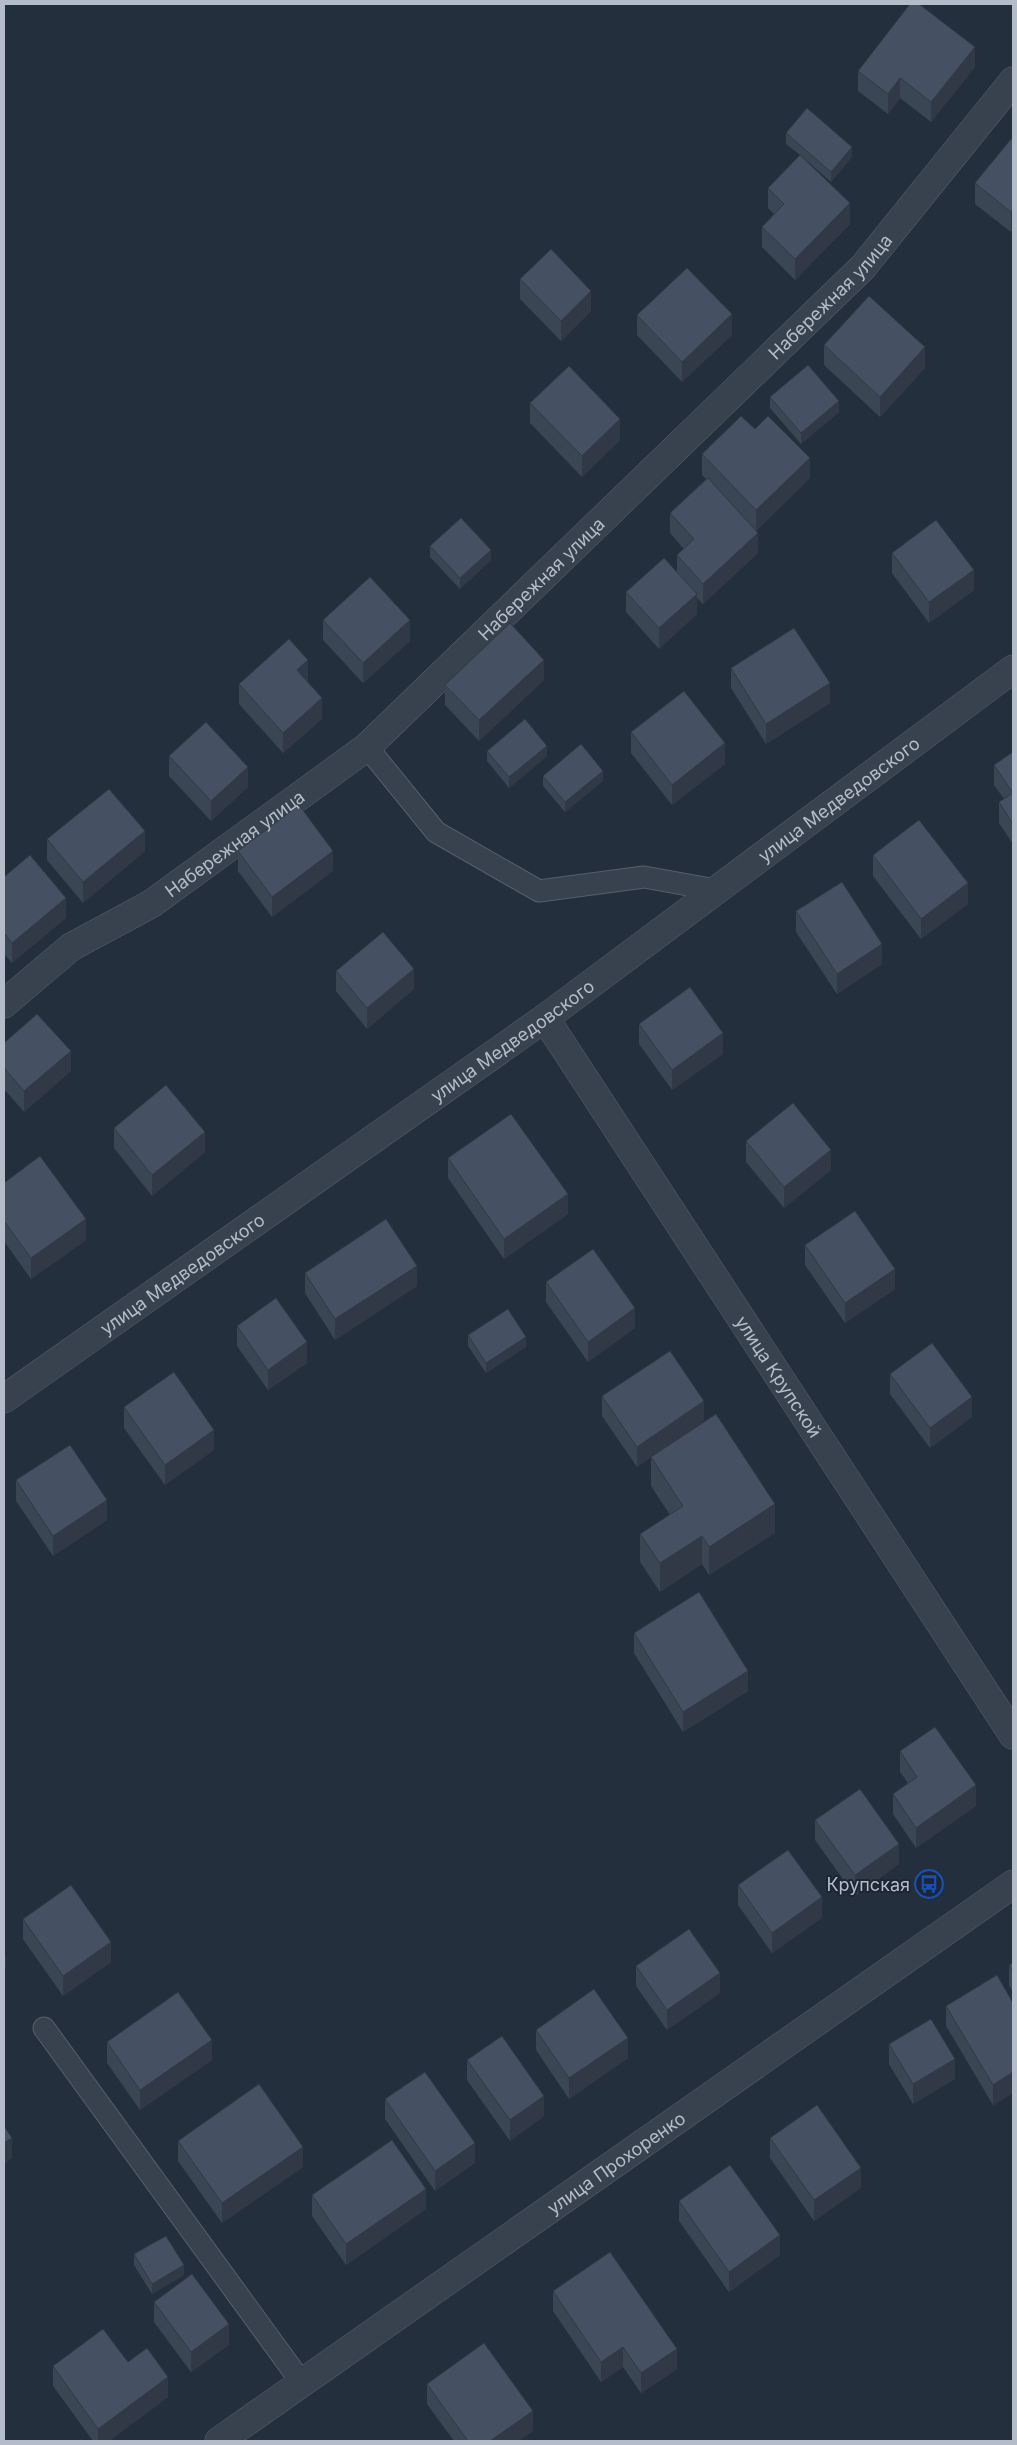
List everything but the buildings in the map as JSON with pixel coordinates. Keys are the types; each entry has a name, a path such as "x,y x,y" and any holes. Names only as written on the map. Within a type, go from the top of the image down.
{"street":[{"name":"Набережная улица","path":"4,1004 71,946 151,904 367,747 863,267 1013,81"},
{"name":"улица Медведовского","path":"4,1399 544,1018 1013,669"},
{"name":"улица Крупской","path":"544,1018 1013,1735"},
{"name":"улица Прохоренко","path":"219,2441 1013,1884"}],"lane":[{"path":"367,747 436,832 539,891 644,877 716,890"},
{"path":"44,2028 302,2383"}],"place":[{"name":"Крупская","path":"929,1884"}]}
